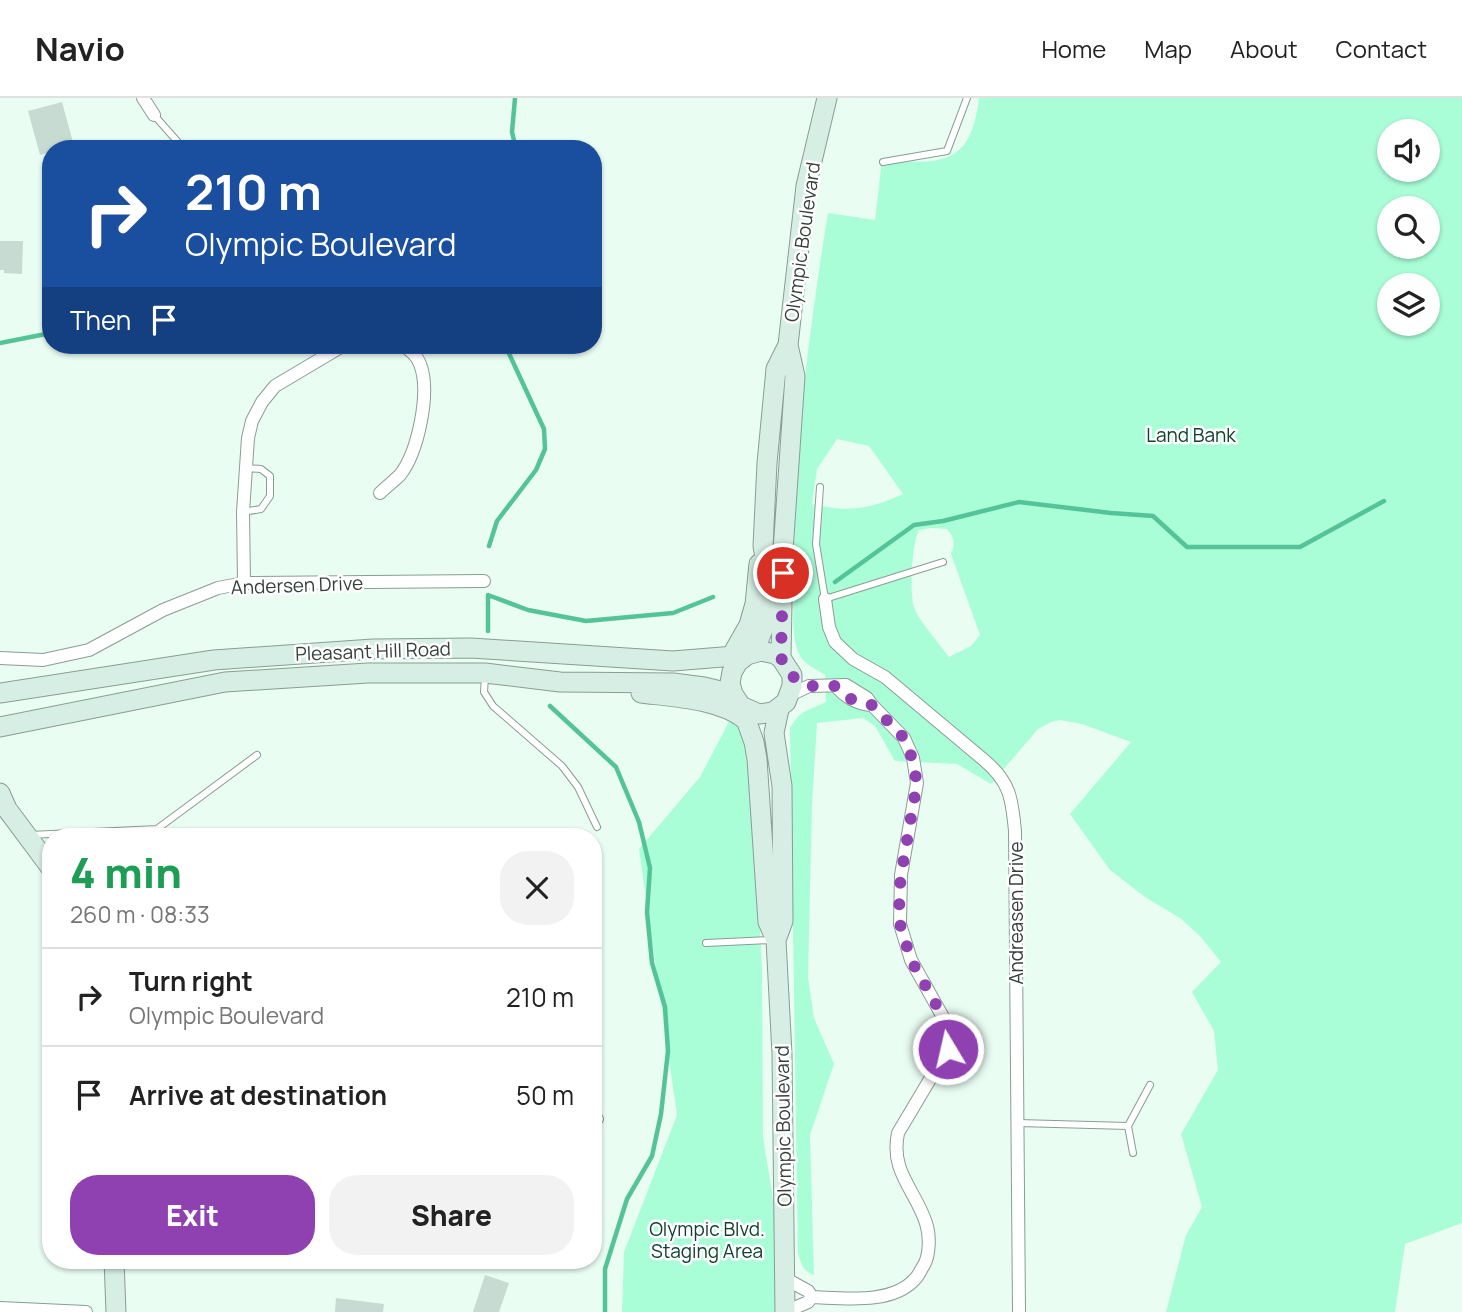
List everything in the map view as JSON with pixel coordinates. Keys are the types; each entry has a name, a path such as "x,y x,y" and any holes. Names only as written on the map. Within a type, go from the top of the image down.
{"main road":[{"name":"Olympic Boulevard","path":"781,658 783,551 795,376 788,345 806,186 827,98"},
{"name":"Olympic Boulevard","path":"785,1312 782,1054 776,940 768,922 754,742 730,683 732,672 744,654 755,604 758,566 763,546 776,369 788,345"},
{"name":"Pleasant Hill Road","path":"0,693 214,660 373,649 471,648 673,661 744,654"},
{"path":"560,682 691,699 731,711 740,707 759,714 787,693 781,658 768,652 744,654"},
{"name":"Pleasant Hill Road","path":"0,727 225,682 368,673 485,673 560,682 673,683 704,687 740,707"},
{"name":"Olympic Boulevard","path":"776,940 783,921 782,786 774,733 787,693"},
{"path":"0,793 7,809 42,857"},
{"path":"114,1269 116,1312"}],"street":[{"path":"143,98 154,115"},
{"path":"244,583 245,468 247,438 252,421 275,386 329,354"},
{"path":"380,493 400,474 411,454 421,421 425,383 420,363 413,354"},
{"name":"Andersen Drive","path":"0,658 43,660 89,650 163,610 218,588 244,583 484,581"},
{"name":"Andreasen Drive","path":"825,599 835,642 853,659 885,677 985,760 998,772 1008,789 1015,831 1019,1312"},
{"path":"787,693 809,686 846,685 867,698 904,738 912,758 917,783 901,875 900,924 911,960 948,1026 948,1049 898,1133 895,1145 900,1171 926,1224 927,1259 915,1280 890,1294 854,1298 812,1297"},
{"path":"786,1279 808,1291 812,1297"},
{"path":"785,1312 808,1302 812,1297"},
{"path":"0,1308 86,1312"}],"lane":[{"path":"883,162 947,151 967,98"},
{"path":"154,115 176,140"},
{"path":"243,512 261,509 270,496 270,476 261,469 245,468"},
{"path":"820,487 816,544 825,599 943,562"},
{"path":"485,673 484,692 493,706 562,766 578,787 597,827"},
{"path":"158,828 257,755"},
{"path":"25,835 42,834"},
{"path":"706,943 776,940"},
{"path":"1133,1153 1128,1126 1150,1085"},
{"path":"1017,1123 1128,1126"}],"green space":[{"name":"Land Bank","path":"979,98 1462,98 1462,1223 1405,1244 1395,1312 1166,1312 1186,1235 1202,1207 1181,1134 1218,1070 1214,1031 1192,992 1221,962 1200,936 1180,918 1145,897 1110,870 1070,814 1131,742 1082,724 1060,720 1038,729 991,784 957,764 895,761 875,726 863,718 817,723 808,977 814,1018 834,1064 810,1135 814,1275 805,1269 800,1261 790,728 801,714 826,702 825,675 800,656 793,622 799,446 821,259 828,213 875,220 882,160 936,160 960,149 969,137","holes":["837,439 869,446 903,494 859,508 812,504 817,469","947,529 952,535 951,554 980,635 971,646 949,657 924,625 912,600 913,556 919,530"]},
{"name":"Olympic Blvd. Staging Area","path":"731,718 739,724 747,743 752,780 762,968 763,1137 786,1279 785,1312 622,1312 624,1252 677,1115 639,849 700,777"}],"building":[{"path":"62,102 72,140 42,140 40,155 28,111"},
{"path":"0,241 23,241 22,274 4,273 4,270 0,270"},
{"path":"485,1275 509,1283 499,1312 473,1312"},
{"path":"336,1298 384,1304 383,1312 335,1312"}],"waterway":[{"path":"514,140 515,98"},
{"path":"0,343 42,335"},
{"path":"489,546 497,521 536,470 545,449 544,429 509,354"},
{"path":"835,582 914,525 943,521 1019,502 1153,516 1187,547 1300,547 1384,501"},
{"path":"488,631 488,595 528,610 586,621 673,613 713,597"},
{"path":"550,706 616,767 639,822 650,868 647,912 652,963 665,1007 668,1051 661,1114 652,1156 627,1199 605,1269 605,1312"}],"route":[{"path":"783,573 781,658 792,676 809,686 836,686 842,694 863,705 872,705 904,738 912,758 917,783 901,875 900,924 911,960 948,1026 948,1049"}]}
